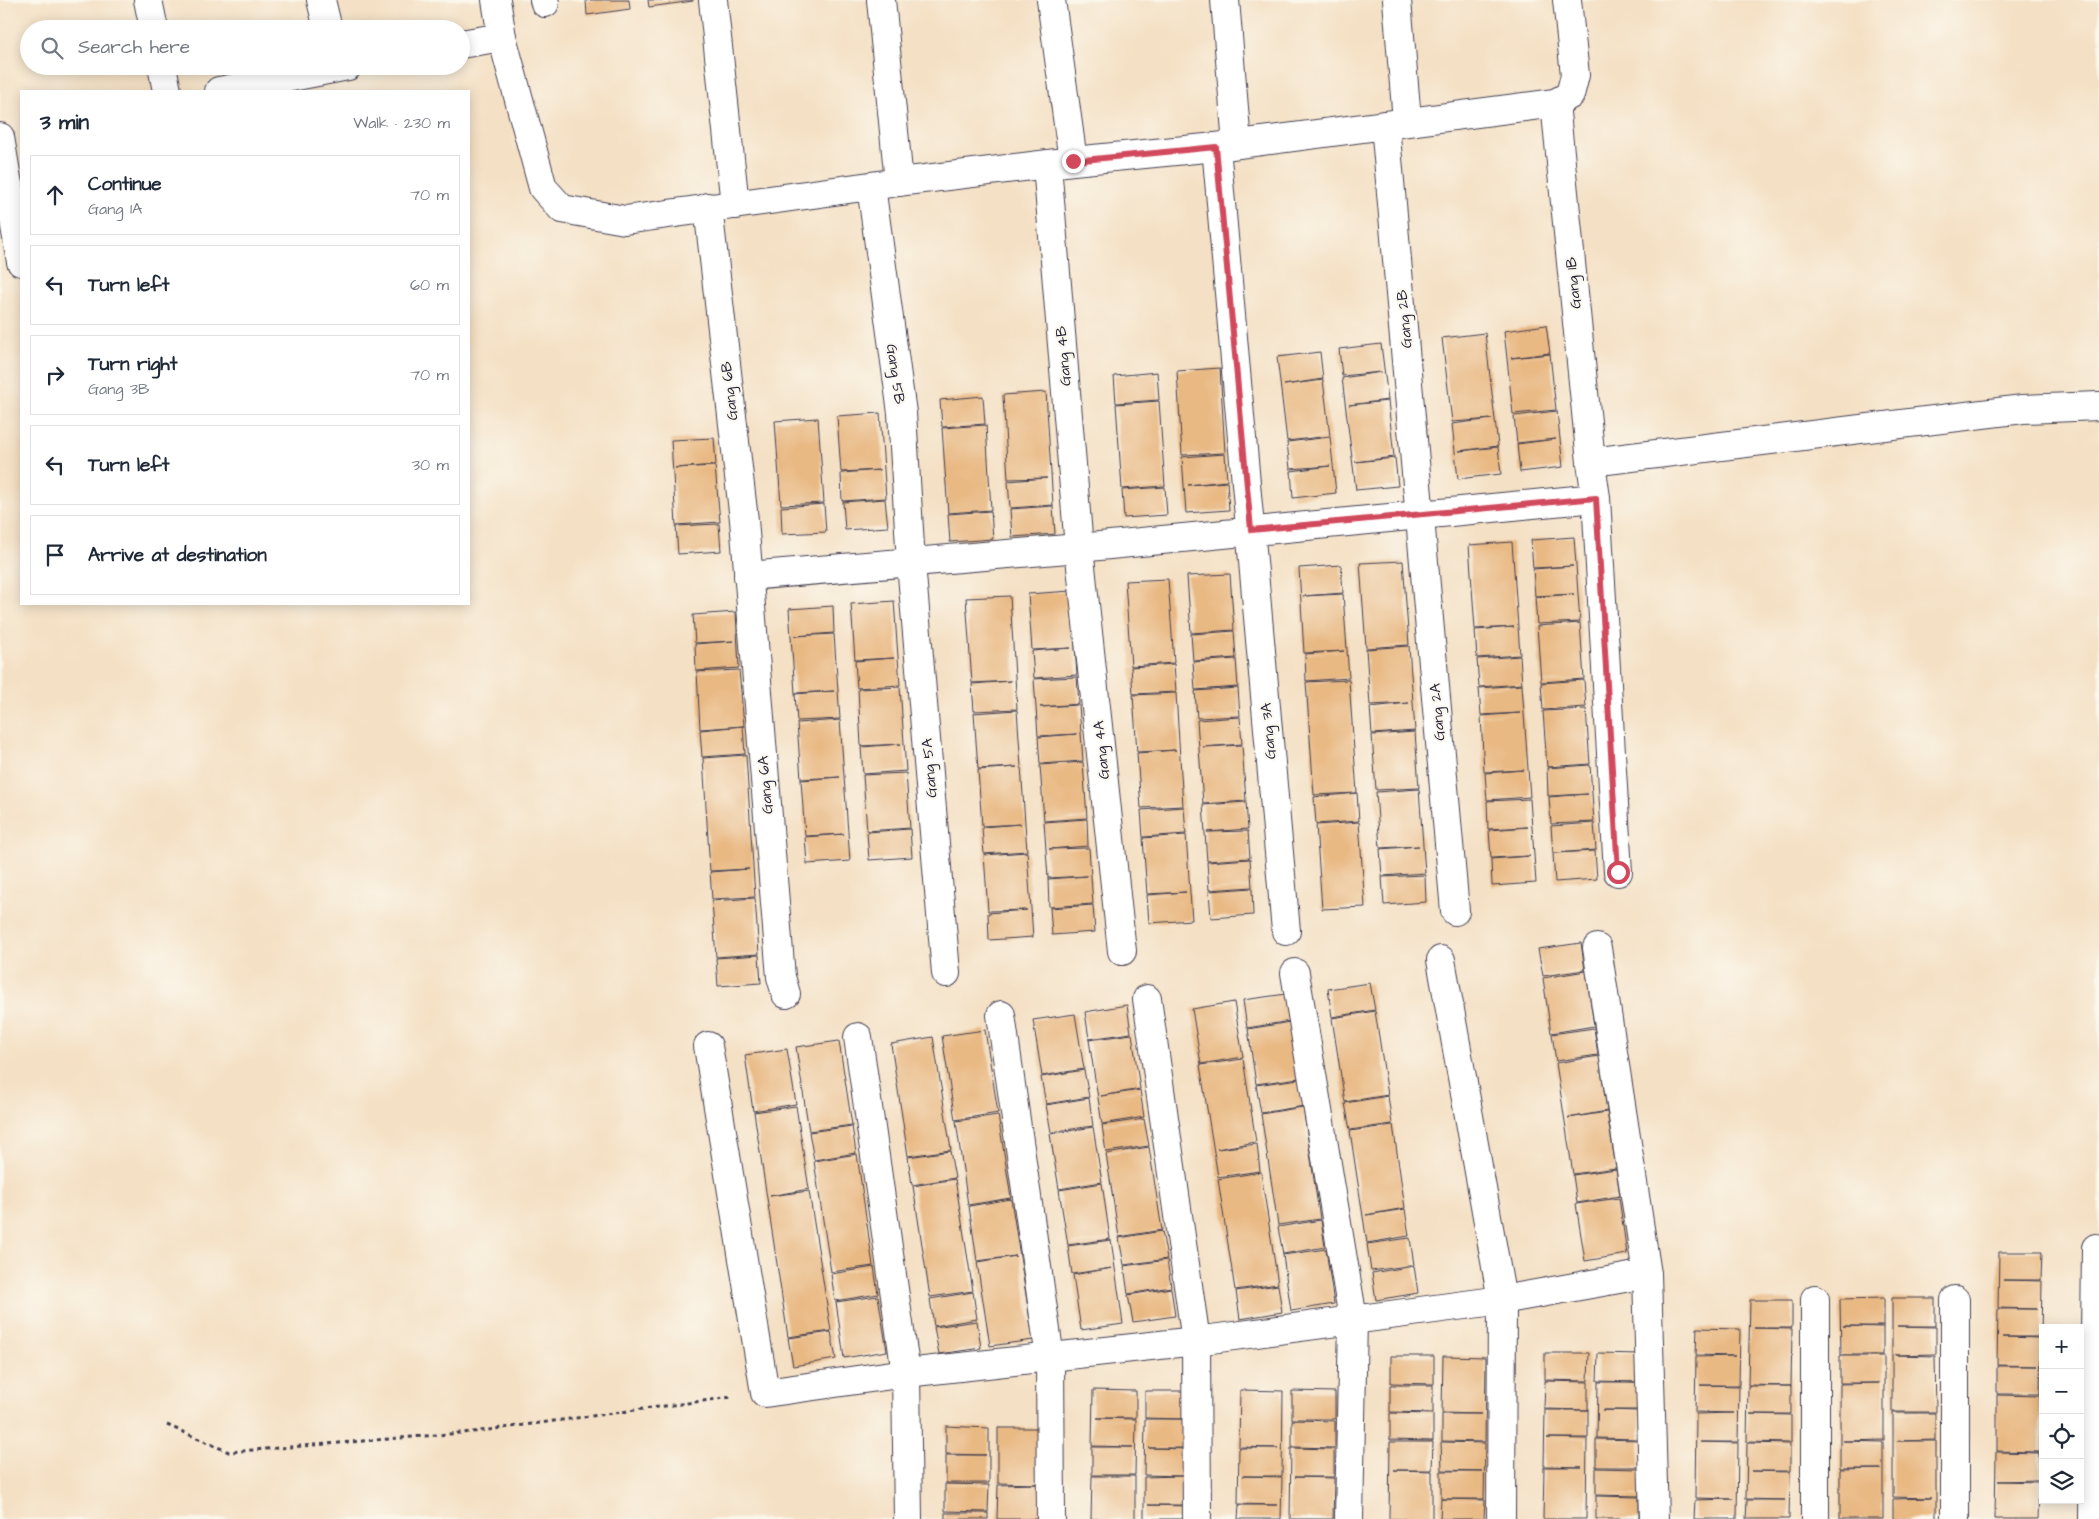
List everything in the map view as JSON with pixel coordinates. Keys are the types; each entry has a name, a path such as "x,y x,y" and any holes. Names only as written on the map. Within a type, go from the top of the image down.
{"street":[{"path":"148,0 152,20"},
{"path":"321,0 326,20"},
{"path":"496,0 502,37 543,188 562,209 625,220 899,182 1226,146 1555,103 1570,95 1576,75 1567,0"},
{"path":"713,0 735,205"},
{"path":"881,0 899,182"},
{"name":"Gang 4B","path":"1051,0 1080,548"},
{"name":"Gang 3A","path":"1226,0 1226,146 1251,530 1286,931"},
{"name":"Gang 2B","path":"1397,0 1396,123 1421,514"},
{"path":"470,42 502,37"},
{"path":"164,75 167,90"},
{"path":"226,90 327,75"},
{"name":"Gang 1B","path":"1555,103 1596,498 1618,872"},
{"path":"20,130 0,135 20,256"},
{"name":"Gang 5B","path":"871,186 902,413 911,563"},
{"name":"Gang 6B","path":"708,207 748,576"},
{"path":"1591,462 2023,409 2099,406"},
{"path":"748,576 1080,548 1596,498"},
{"name":"Gang 2A","path":"1421,514 1455,911"},
{"name":"Gang 4A","path":"1080,548 1122,951"},
{"name":"Gang 5A","path":"911,563 946,973"},
{"name":"Gang 6A","path":"748,576 781,977 786,994"},
{"path":"1597,948 1647,1274 1654,1519"},
{"path":"1441,960 1502,1300 1501,1519"},
{"path":"1295,973 1353,1319 1349,1519"},
{"path":"1146,999 1196,1342 1197,1519"},
{"path":"1002,1015 1050,1358 1051,1519"},
{"path":"858,1037 906,1373 908,1519"},
{"path":"708,1046 765,1393 906,1373 1196,1342 1502,1300 1647,1274"},
{"path":"2093,1519 2096,1248"},
{"path":"1815,1299 1815,1519"},
{"path":"1955,1300 1955,1519"}],"path":[{"path":"167,1425 229,1452 472,1432 765,1393"}],"building":[{"path":"586,0 629,0 630,9 587,15"},
{"path":"648,0 693,0 693,1 649,7"},
{"path":"1546,325 1550,353 1511,358 1550,354 1556,410 1513,414 1504,331"},
{"path":"1485,333 1498,446 1459,451 1498,447 1501,474 1458,479 1452,424 1492,419 1452,422 1442,338"},
{"path":"1381,344 1388,400 1349,405 1388,401 1394,457 1355,462 1395,458 1398,486 1356,490 1342,378 1381,372 1342,376 1339,349"},
{"path":"1320,352 1323,379 1284,385 1323,380 1330,436 1287,441 1277,357"},
{"path":"1220,368 1225,453 1182,455 1177,371"},
{"path":"1157,372 1159,400 1116,403 1114,376"},
{"path":"1046,392 1053,505 1010,508 1008,481 1047,478 1008,479 1003,395"},
{"path":"983,396 985,424 942,427 940,400"},
{"path":"1159,401 1165,486 1122,489 1116,404"},
{"path":"1557,411 1563,467 1520,472 1517,444 1556,439 1517,443 1514,416"},
{"path":"880,413 886,498 842,501 841,473 880,470 841,472 837,416"},
{"path":"818,418 824,503 781,505 775,421"},
{"path":"986,425 991,510 948,513 942,428"},
{"path":"1330,437 1336,493 1293,498 1291,471 1330,466 1290,469 1287,442"},
{"path":"714,438 716,465 675,468 715,466 720,522 676,525 671,440"},
{"path":"1225,454 1227,481 1188,485 1227,482 1229,510 1186,513 1182,457"},
{"path":"1165,487 1167,515 1124,518 1122,490"},
{"path":"885,499 888,527 845,530 843,502"},
{"path":"824,504 826,532 782,534 781,507"},
{"path":"1053,506 1055,534 1012,537 1010,509"},
{"path":"991,511 993,539 950,542 948,514"},
{"path":"719,524 721,551 678,554 676,526"},
{"path":"1574,537 1580,622 1537,624 1535,597 1574,594 1535,596 1533,569 1573,566 1533,568 1531,540"},
{"path":"1512,542 1520,655 1477,658 1475,630 1514,627 1475,629 1469,545"},
{"path":"1403,561 1409,645 1366,648 1360,563"},
{"path":"1341,565 1343,593 1303,596 1343,594 1349,678 1306,681 1305,654 1344,651 1304,653 1299,568"},
{"path":"1230,574 1234,630 1191,633 1187,576"},
{"path":"1168,579 1174,663 1131,666 1125,581"},
{"path":"1071,591 1077,675 1034,678 1032,651 1071,648 1032,650 1028,594"},
{"path":"1010,596 1017,709 974,711 972,684 1011,681 972,683 966,598"},
{"path":"894,601 900,685 857,688 855,661 894,658 855,660 851,604"},
{"path":"833,606 834,633 795,636 834,634 840,719 797,721 795,694 834,691 795,693 789,609"},
{"path":"736,612 739,668 696,671 695,644 734,641 695,643 693,615"},
{"path":"1580,623 1584,679 1541,682 1537,626"},
{"path":"1234,631 1236,658 1193,661 1191,634"},
{"path":"1409,646 1415,731 1372,734 1370,707 1409,703 1370,705 1366,649"},
{"path":"1520,656 1522,684 1479,687 1477,659"},
{"path":"1236,659 1238,687 1195,690 1193,662"},
{"path":"1174,664 1176,692 1133,694 1131,667"},
{"path":"739,670 744,726 700,729 697,672"},
{"path":"1077,677 1079,704 1040,707 1079,705 1083,761 1040,764 1038,737 1077,734 1038,736 1034,679"},
{"path":"1349,680 1357,793 1314,795 1306,682"},
{"path":"1584,680 1586,707 1543,710 1541,683"},
{"path":"1522,685 1530,797 1487,800 1485,773 1524,770 1484,772 1481,716 1520,713 1481,715 1479,688"},
{"path":"900,687 906,771 863,774 861,747 901,744 861,746 858,689"},
{"path":"1238,688 1240,716 1197,718 1195,691"},
{"path":"1176,693 1183,806 1141,808 1137,753 1176,750 1137,752 1133,695"},
{"path":"1586,709 1590,764 1547,767 1543,711"},
{"path":"1017,710 1027,851 984,854 982,827 1021,824 982,826 978,770 1017,767 978,769 974,713"},
{"path":"1240,717 1242,744 1203,747 1242,745 1246,801 1203,804 1197,720"},
{"path":"840,720 850,861 807,864 805,837 844,834 805,836 801,780 840,777 801,779 797,723"},
{"path":"743,726 745,754 702,757 700,730"},
{"path":"1415,732 1419,788 1376,790 1372,735"},
{"path":"746,755 755,897 712,899 710,872 749,869 710,871 703,758"},
{"path":"1083,762 1087,818 1044,821 1040,765"},
{"path":"1590,765 1594,822 1551,824 1549,797 1588,794 1548,796 1547,768"},
{"path":"906,773 910,828 867,831 863,775"},
{"path":"1419,789 1425,873 1382,876 1380,849 1419,846 1380,848 1376,792"},
{"path":"1357,793 1359,821 1316,824 1314,797"},
{"path":"1530,799 1536,883 1492,886 1491,859 1530,856 1491,858 1489,830 1528,827 1488,829 1487,801"},
{"path":"1246,802 1248,829 1207,832 1248,831 1250,858 1207,861 1203,805"},
{"path":"1184,807 1186,834 1143,837 1141,810"},
{"path":"1087,819 1088,846 1049,849 1089,848 1093,904 1049,907 1048,879 1087,876 1048,878 1044,822"},
{"path":"1359,822 1365,907 1322,909 1316,825"},
{"path":"1594,823 1596,850 1555,853 1595,851 1597,879 1555,882 1551,826"},
{"path":"910,829 912,857 869,860 867,832"},
{"path":"1186,835 1192,920 1149,923 1147,895 1186,892 1147,894 1143,838"},
{"path":"1027,852 1033,937 989,940 988,913 1027,910 988,911 984,855"},
{"path":"1250,859 1252,887 1209,890 1207,862"},
{"path":"1425,875 1426,902 1384,905 1382,877"},
{"path":"1252,888 1253,915 1211,918 1209,891"},
{"path":"755,898 759,954 716,957 712,901"},
{"path":"1093,905 1095,932 1052,935 1050,908"},
{"path":"1581,943 1585,970 1543,976 1538,949"},
{"path":"759,955 761,983 718,986 716,958"},
{"path":"1586,971 1594,1026 1551,1033 1543,978"},
{"path":"1370,983 1375,1010 1332,1017 1328,989"},
{"path":"1286,994 1290,1021 1247,1028 1243,1000"},
{"path":"1234,1002 1243,1057 1201,1064 1192,1009"},
{"path":"1127,1005 1131,1033 1089,1039 1085,1012"},
{"path":"1375,1011 1388,1095 1345,1102 1332,1018"},
{"path":"1075,1014 1084,1069 1042,1076 1033,1020"},
{"path":"1290,1022 1299,1078 1256,1084 1248,1029"},
{"path":"1594,1028 1598,1055 1556,1061 1552,1034"},
{"path":"985,1030 998,1113 955,1120 942,1036"},
{"path":"1132,1034 1140,1089 1101,1096 1140,1090 1144,1117 1102,1124 1089,1040"},
{"path":"933,1037 951,1150 908,1156 891,1044"},
{"path":"839,1041 852,1125 809,1131 796,1047"},
{"path":"787,1049 796,1104 753,1111 745,1055"},
{"path":"1599,1056 1607,1111 1568,1118 1607,1112 1616,1168 1573,1174 1556,1063"},
{"path":"1243,1059 1256,1142 1217,1149 1257,1144 1260,1171 1218,1177 1200,1065"},
{"path":"1084,1070 1089,1097 1046,1104 1041,1077"},
{"path":"1299,1079 1304,1106 1261,1113 1256,1085"},
{"path":"1388,1096 1392,1124 1350,1130 1345,1103"},
{"path":"1089,1098 1093,1126 1051,1132 1046,1105"},
{"path":"796,1106 809,1189 770,1196 809,1191 831,1331 788,1337 754,1112"},
{"path":"1303,1107 1320,1219 1278,1225 1261,1114"},
{"path":"998,1115 1011,1198 968,1205 956,1121"},
{"path":"1144,1119 1149,1146 1106,1152 1102,1125"},
{"path":"1393,1125 1405,1208 1366,1215 1405,1209 1409,1236 1367,1243 1350,1131"},
{"path":"852,1126 856,1153 814,1160 809,1132"},
{"path":"1093,1127 1102,1182 1059,1189 1050,1134"},
{"path":"1149,1147 1162,1230 1119,1237 1106,1154"},
{"path":"950,1151 955,1178 912,1185 908,1157"},
{"path":"857,1154 873,1266 831,1272 814,1161"},
{"path":"1616,1169 1620,1196 1577,1203 1573,1175"},
{"path":"1261,1172 1278,1284 1235,1290 1218,1179"},
{"path":"955,1179 973,1291 930,1297 913,1186"},
{"path":"1102,1183 1110,1239 1068,1245 1059,1190"},
{"path":"1619,1198 1627,1254 1585,1261 1576,1204"},
{"path":"1011,1199 1033,1340 990,1346 977,1262 1016,1256 977,1261 969,1206"},
{"path":"1321,1220 1325,1247 1283,1254 1278,1227"},
{"path":"1162,1231 1167,1259 1124,1265 1119,1238"},
{"path":"1410,1238 1414,1265 1371,1271 1367,1244"},
{"path":"1111,1240 1123,1324 1081,1330 1073,1275 1112,1268 1072,1274 1068,1246"},
{"path":"1326,1249 1334,1304 1291,1311 1283,1255"},
{"path":"1999,1252 2042,1252 2041,1280 2003,1280 2042,1281 2041,1324 2039,1324 2039,1337 2002,1337 2039,1338 2039,1394 1997,1394 1997,1366 2038,1366 1997,1365 1998,1309 2037,1309 1998,1308"},
{"path":"1167,1260 1171,1287 1128,1294 1124,1266"},
{"path":"1414,1266 1418,1293 1376,1300 1372,1273"},
{"path":"874,1267 878,1294 835,1301 831,1274"},
{"path":"1278,1285 1282,1312 1240,1319 1236,1291"},
{"path":"1171,1288 1175,1316 1133,1322 1128,1295"},
{"path":"973,1292 977,1319 934,1326 930,1299"},
{"path":"878,1296 887,1351 844,1358 836,1302"},
{"path":"1884,1298 1884,1326 1843,1326 1883,1327 1883,1355 1841,1355 1840,1299"},
{"path":"1892,1298 1935,1298 1935,1326 1897,1326 1936,1327 1936,1354 1895,1355 1935,1356 1936,1412 1892,1412"},
{"path":"1750,1300 1792,1300 1792,1328 1754,1328 1792,1329 1791,1386 1748,1385"},
{"path":"977,1321 981,1348 939,1354 934,1327"},
{"path":"1697,1328 1740,1329 1739,1385 1700,1385 1739,1386 1738,1442 1700,1442 1738,1443 1737,1519 1694,1519 1695,1500 1733,1499 1695,1498 1696,1414 1734,1413 1695,1412 1696,1357 1735,1356 1696,1355"},
{"path":"831,1332 836,1359 793,1366 788,1338"},
{"path":"1545,1353 1589,1353 1588,1381 1545,1380"},
{"path":"1598,1353 1641,1354 1640,1410 1602,1410 1640,1411 1640,1439 1597,1438 1598,1382 1636,1382 1597,1381"},
{"path":"1391,1356 1434,1356 1434,1384 1391,1383"},
{"path":"1443,1356 1486,1357 1485,1442 1442,1441 1442,1414 1481,1414 1442,1413"},
{"path":"1840,1356 1884,1356 1884,1440 1843,1441 1883,1442 1883,1519 1840,1519 1840,1470 1881,1469 1840,1469 1840,1384 1879,1383 1840,1383"},
{"path":"1545,1381 1588,1382 1588,1410 1544,1409"},
{"path":"1390,1385 1433,1385 1433,1413 1390,1412"},
{"path":"1748,1386 1791,1386 1791,1414 1750,1414 1791,1415 1791,1443 1747,1442"},
{"path":"1093,1390 1136,1391 1136,1418 1097,1418 1136,1419 1135,1475 1092,1475 1092,1447 1133,1447 1092,1446"},
{"path":"1240,1390 1283,1391 1282,1476 1243,1476 1282,1477 1281,1519 1238,1519 1239,1505 1277,1505 1238,1504 1239,1448 1278,1448 1239,1447"},
{"path":"1145,1391 1188,1391 1187,1448 1149,1448 1188,1449 1187,1505 1148,1505 1187,1506 1187,1519 1144,1519 1144,1477 1183,1476 1144,1475 1145,1419 1183,1419 1145,1418"},
{"path":"1292,1391 1335,1392 1335,1419 1292,1419"},
{"path":"1997,1395 2039,1396 2039,1452 1997,1451"},
{"path":"1545,1410 1588,1410 1588,1438 1547,1438 1587,1439 1586,1519 1543,1519 1544,1467 1582,1467 1544,1466"},
{"path":"1390,1413 1433,1414 1433,1441 1390,1440"},
{"path":"1893,1413 1935,1413 1935,1440 1897,1441 1936,1441 1936,1519 1893,1519 1893,1499 1931,1498 1893,1497"},
{"path":"1292,1420 1335,1421 1335,1448 1292,1447"},
{"path":"946,1426 989,1428 989,1483 946,1483 946,1455 986,1455 946,1454"},
{"path":"998,1428 1041,1428 1040,1519 997,1519 998,1485 1036,1484 998,1483"},
{"path":"1596,1439 1639,1440 1639,1467 1596,1467"},
{"path":"1390,1442 1433,1442 1432,1470 1394,1470 1432,1471 1432,1519 1389,1519"},
{"path":"1441,1442 1485,1443 1484,1499 1441,1499 1441,1471 1482,1471 1442,1470"},
{"path":"1747,1443 1790,1444 1790,1471 1751,1471 1790,1472 1789,1519 1746,1519 1747,1500 1785,1500 1746,1499"},
{"path":"1291,1448 1334,1449 1334,1477 1295,1477 1334,1478 1333,1519 1290,1519"},
{"path":"1996,1452 2039,1453 2039,1480 1998,1481 2039,1482 2038,1519 1995,1519"},
{"path":"1596,1468 1639,1469 1639,1496 1596,1495"},
{"path":"1092,1476 1135,1476 1135,1519 1091,1519"},
{"path":"945,1484 989,1485 988,1512 945,1511"},
{"path":"1596,1496 1639,1497 1639,1519 1596,1519"},
{"path":"1441,1499 1485,1500 1484,1519 1440,1519"},
{"path":"945,1513 988,1513 988,1519 945,1519"}],"route":[{"path":"1073,161 1216,147 1251,530 1596,498 1618,872"}]}
